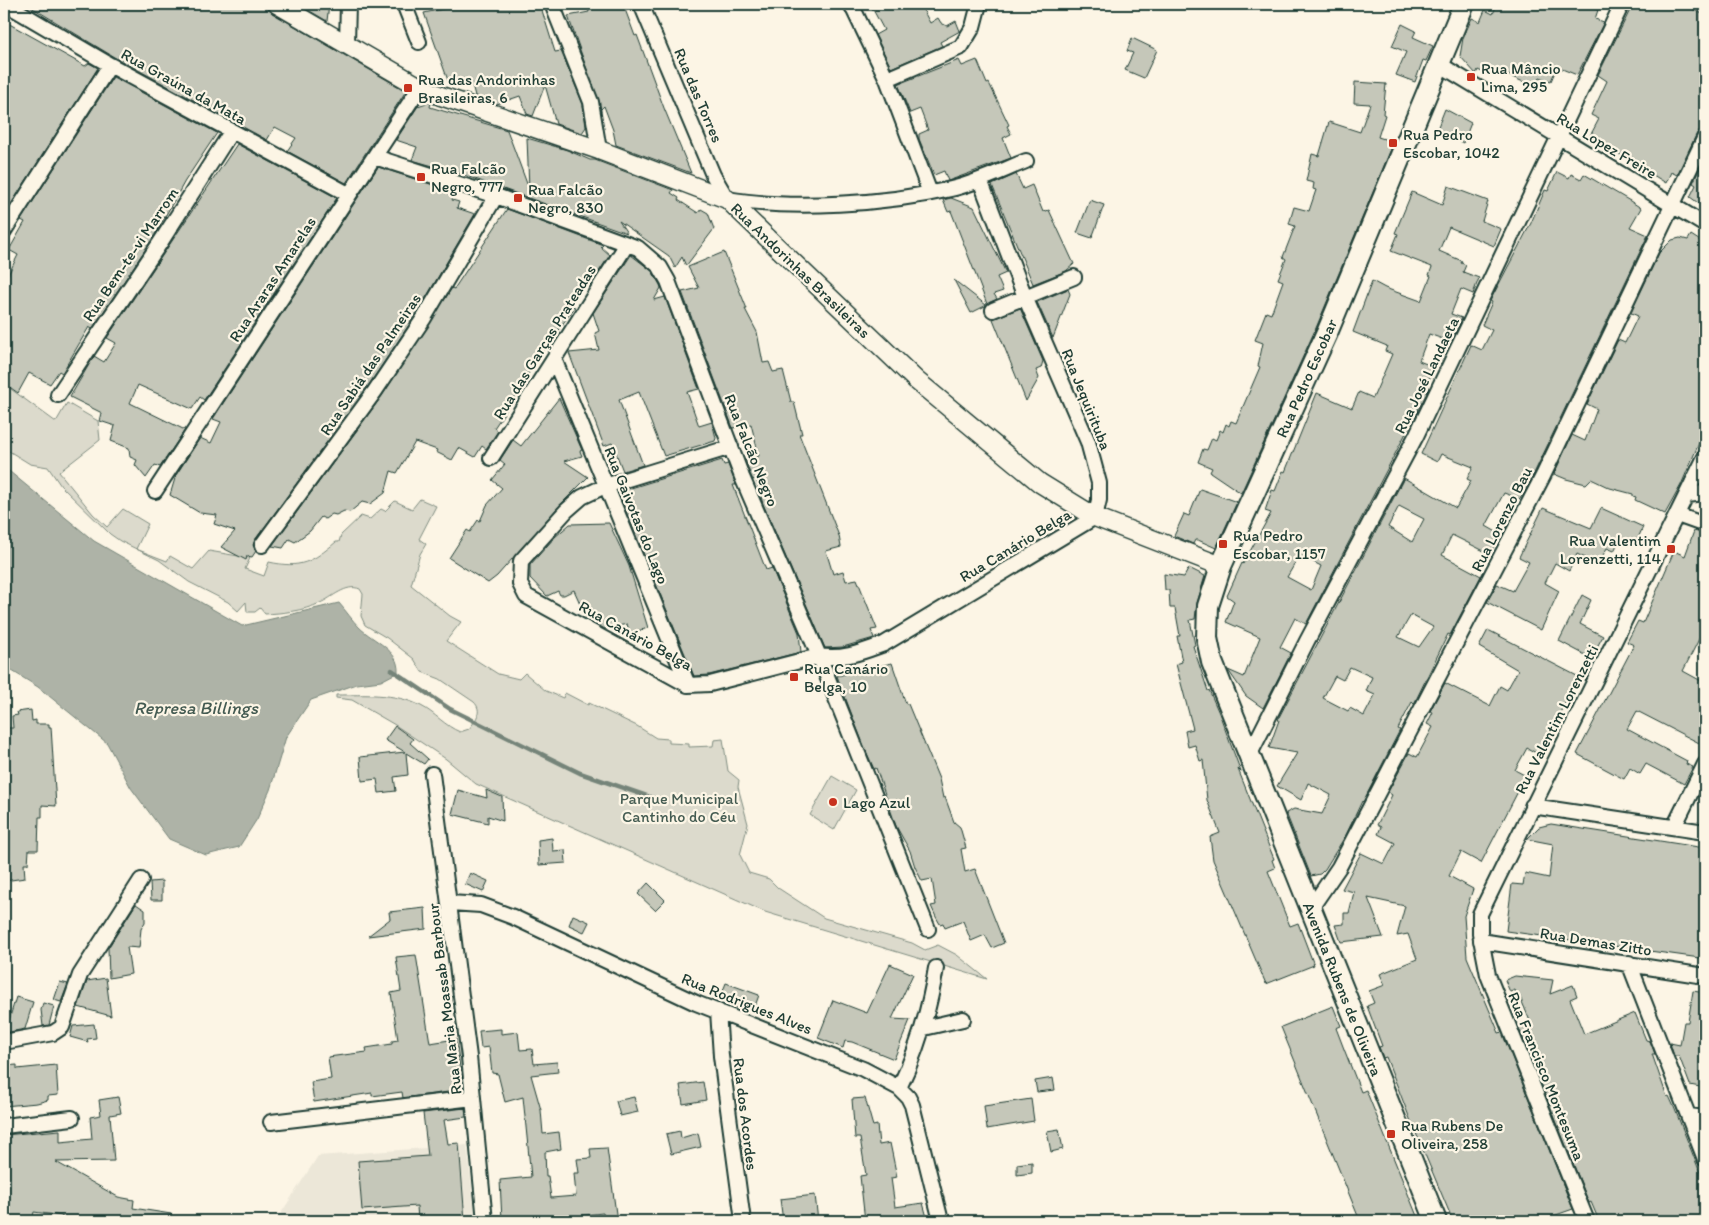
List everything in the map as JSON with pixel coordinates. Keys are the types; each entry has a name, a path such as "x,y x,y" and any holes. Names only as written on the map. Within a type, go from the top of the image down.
{"main road":[{"name":"Rua Pedro Escobar","path":"1249,756 1212,662 1206,638 1208,606 1221,566 1327,333 1464,4"},
{"name":"Avenida Rubens de Oliveira","path":"1249,756 1436,1221"}],"street":[{"name":"Rua Graúna da Mata","path":"6,4 110,65 348,194"},
{"name":"Rua Andorinhas Brasileiras","path":"278,4 420,87 440,96 599,150 727,199 917,381 1040,483 1095,517 1221,566"},
{"path":"347,43 348,4"},
{"path":"404,4 419,42"},
{"path":"552,4 591,102 599,150"},
{"name":"Rua das Torres","path":"641,4 713,174 727,199"},
{"path":"851,4 887,79 930,193"},
{"path":"887,79 961,47 973,27 979,4"},
{"name":"Rua José Landaeta","path":"1249,756 1307,641 1416,436 1622,4"},
{"name":"Rua Lopez Freire","path":"1439,64 1705,225"},
{"path":"4,231 110,65"},
{"name":"Rua Araras Amarelas","path":"155,491 348,194 375,157 420,87"},
{"name":"Rua Bem-te-vi Marrom","path":"58,395 160,244 231,132"},
{"name":"Rua Lorenzo Bau","path":"1311,908 1339,867 1529,503 1674,206 1705,137"},
{"name":"Rua Falcão Negro","path":"375,157 496,196 638,248 660,267 668,281 731,447 819,656 928,929"},
{"path":"727,199 778,205 875,201 951,190 1026,161"},
{"name":"Rua Jequirituba","path":"980,180 1025,296 1088,442 1099,483 1099,500 1095,517"},
{"name":"Rua Sabiá das Palmeiras","path":"262,544 391,367 424,318 496,196"},
{"name":"Rua das Garças Prateadas","path":"491,458 627,244"},
{"path":"993,310 1074,278"},
{"name":"Rua Gaivotas do Lago","path":"554,359 688,685"},
{"name":"Rua Canário Belga","path":"731,447 605,486 582,497 566,511 521,561 520,584 526,596 688,685 710,684 819,656 834,659 852,656 897,638 1095,517"},
{"name":"Rua Valentim Lorenzetti","path":"1481,941 1479,924 1483,903 1705,457"},
{"path":"1687,495 1705,493"},
{"path":"1677,515 1705,525"},
{"path":"1674,827 1705,764"},
{"name":"Rua Maria Moassab Barbour","path":"432,774 450,903 473,1098 485,1221"},
{"path":"1532,806 1705,832"},
{"path":"4,1042 53,1033 62,1027 80,976 141,880"},
{"name":"Rua Rodrigues Alves","path":"450,903 481,905 513,918 611,965 718,1011 863,1069 899,1088 908,1097 912,1105 941,1221"},
{"name":"Rua Demas Zitto","path":"1481,941 1705,976"},
{"name":"Rua Francisco Montesuma","path":"1481,941 1488,975 1503,1016 1587,1221"},
{"path":"1629,963 1705,1159"},
{"path":"899,1088 912,1061 924,1028 936,968"},
{"name":"Rua dos Acordes","path":"718,1011 721,1056 743,1221"},
{"path":"924,1028 963,1019"},
{"path":"272,1122 473,1098"},
{"path":"1689,1116 1705,1118"},
{"path":"4,1126 72,1118"}],"shaded area":[{"path":"467,1145 476,1221 276,1221 318,1156"}],"green space":[{"path":"4,384 56,422 67,403 98,421 100,440 59,472 93,514 107,527 123,509 148,524 136,549 110,534 61,486 48,467 30,464 4,448"},
{"name":"Parque Municipal Cantinho do Céu","path":"420,499 436,506 419,539 426,544 420,554 411,585 450,616 461,622 446,641 498,674 519,679 525,673 546,691 563,698 565,693 588,705 589,703 637,726 656,738 669,739 669,743 689,744 689,747 713,746 714,740 723,739 728,771 739,780 738,787 748,824 740,855 749,873 769,879 778,888 824,918 912,943 925,950 938,945 957,955 987,979 765,912 476,784 446,759 395,725 352,700 336,698 336,695 368,695 400,698 421,706 460,732 469,729 478,716 477,705 474,702 440,679 422,672 414,659 387,638 365,625 361,616 363,594 360,589 344,589 320,603 293,611 265,614 260,608 255,612 247,612 246,602 238,611 228,602 189,582 159,560 138,550 167,561 170,556 193,569 209,551 250,558 245,569 264,576 269,562 290,565 313,559 336,542 339,542 341,535 361,516 370,519 381,509 385,511 395,501 412,509"},
{"name":"Lago Azul","path":"832,776 856,790 834,830 810,815"}],"water":[{"name":"Represa Billings","path":"4,467 94,541 242,626 339,603 359,627 384,646 394,657 398,672 381,681 357,684 311,700 286,737 270,790 257,819 239,847 206,855 169,839 131,788 107,743 38,687 4,666"}],"building":[{"path":"26,4 266,4 272,13 406,91 346,183 287,151 296,138 275,127 267,140 114,57"},
{"path":"298,4 329,4 327,21"},
{"path":"467,4 523,4 523,7 540,4 555,52 561,51 583,104 586,127 582,133 556,124 545,85 533,116 527,114 520,96 497,104 475,96 471,81 450,86 424,13"},
{"path":"587,4 623,4 691,173 616,145 613,130 604,106 601,109 568,16 589,12"},
{"path":"870,4 920,4 930,23 938,18 941,23 947,26 956,21 960,31 940,42 942,46 891,68 875,35 884,30"},
{"path":"1497,4 1583,4 1598,10 1595,19 1604,22 1577,75 1557,67 1551,81 1540,77 1535,87 1489,67 1486,74 1478,70 1476,74 1460,56 1463,38 1472,18 1480,22 1485,10 1493,14"},
{"path":"1633,4 1695,4 1692,9 1705,15 1705,128 1697,133 1677,175 1671,172 1666,183 1590,136 1599,119 1591,115 1607,81 1598,75"},
{"path":"4,21 85,66 89,63 98,68 6,212 4,211"},
{"path":"1402,24 1416,31 1413,37 1433,46 1426,61 1423,60 1415,82 1396,75 1406,52 1392,46"},
{"path":"1132,38 1157,50 1144,78 1125,70 1133,53 1127,51"},
{"path":"959,60 962,66 977,60 987,84 989,83 1009,125 1007,126 1011,134 1003,138 1011,158 948,181 944,171 934,175 919,139 919,134 928,130 920,109 910,113 898,84"},
{"path":"113,77 217,133 185,181 153,238 92,329 89,327 62,373 59,371 50,384 29,373 18,393 4,383 4,273 8,275 18,255 9,250 25,222 21,220"},
{"path":"1355,82 1386,84 1383,114 1385,115 1378,137 1394,142 1316,328 1241,493 1210,472 1212,468 1198,462 1203,449 1207,450 1212,438 1216,440 1220,430 1223,432 1226,424 1229,426 1231,421 1236,423 1260,367 1258,366 1263,343 1255,340 1266,312 1271,314 1283,281 1278,279 1286,259 1283,257 1295,226 1289,224 1294,207 1309,211 1316,190 1313,189 1314,183 1306,181 1312,154 1319,156 1329,122 1360,132 1370,104 1354,103"},
{"path":"431,103 430,107 507,130 529,189 527,138 567,150 673,190 671,193 679,198 678,200 698,213 701,209 708,213 714,229 686,266 682,257 675,268 669,256 619,221 627,233 461,174 412,160 417,147 396,140 418,106"},
{"path":"1445,109 1471,123 1463,143 1437,129"},
{"path":"237,144 337,198 204,400 200,397 192,409 138,385 130,403 185,430 160,467 155,465 146,478 135,465 137,460 130,457 129,448 111,441 115,426 100,421 102,413 70,397 94,356 104,362 116,343 107,338"},
{"path":"1705,157 1705,208 1690,197 1696,185 1693,183"},
{"path":"378,167 455,192 452,200 459,202 457,208 475,214 417,313 368,386 255,540 253,545 256,551 252,557 247,556 246,560 221,547 235,531 214,524 217,515 200,513 170,495 176,475 200,438 211,443 221,422 213,419"},
{"path":"1557,172 1569,178 1571,174 1581,179 1584,174 1641,208 1630,227 1648,235 1528,486 1520,499 1504,493 1486,526 1500,534 1490,554 1452,535 1442,555 1481,576 1450,635 1448,634 1414,704 1412,702 1398,729 1400,730 1346,835 1325,869 1320,874 1311,876 1286,813 1294,809 1322,814 1331,795 1308,783 1301,800 1277,786 1297,753 1269,748 1278,719 1404,478 1456,508 1471,481 1467,479 1473,467 1441,454 1437,462 1421,454 1471,345 1482,350 1492,330 1482,325 1492,302 1490,301 1531,223 1545,190 1548,191","holes":["1399,506 1424,519 1412,542 1388,527","1411,615 1433,627 1419,647 1398,637","1350,667 1372,677 1366,691 1375,695 1364,716 1350,708 1348,711 1323,698 1335,676 1343,680"]},
{"path":"1016,174 1023,189 1032,185 1043,212 1049,210 1074,264 1066,271 1033,284 992,185"},
{"path":"1448,186 1488,201 1482,221 1501,229 1494,246 1449,227 1439,251 1462,261 1461,263 1466,265 1463,272 1479,278 1473,294 1461,289 1451,314 1462,318 1451,342 1429,334 1419,361 1434,367 1425,390 1428,391 1306,624 1295,618 1280,647 1291,653 1263,708 1246,696 1228,670 1244,677 1260,637 1226,622 1234,601 1227,596 1242,563 1271,513 1265,511 1272,490 1275,491 1283,471 1285,472 1317,393 1352,408 1359,392 1373,398 1392,354 1385,351 1387,346 1353,332 1372,281 1385,288 1421,301 1431,276 1429,275 1432,267 1391,251 1398,234 1395,233 1412,192 1442,205","holes":["1300,555 1321,566 1311,590 1287,577"]},
{"path":"951,198 974,207 1006,273 997,277 1003,291 994,294 997,299 987,304 951,211 948,212 943,200"},
{"path":"1090,200 1104,205 1092,238 1077,233"},
{"path":"507,209 603,245 601,247 610,255 590,285 580,279 564,303 575,307 531,367 525,382 494,428 498,431 486,449 482,446 475,457 459,448 452,460 436,452 437,450 415,442 397,473 391,471 385,493 370,504 362,502 350,512 344,511 336,515 332,514 325,519 321,517 310,531 295,542 289,539 283,548 272,546 382,396 452,288 454,289"},
{"path":"1691,235 1705,244 1705,429 1681,485 1665,514 1635,500 1636,497 1633,494 1610,488 1591,479 1586,484 1554,474 1572,435 1585,441 1597,409 1587,404 1618,340 1625,343 1638,316 1631,313 1659,253 1672,240 1680,238 1688,240"},
{"path":"724,252 747,309 745,309 757,332 763,363 769,362 773,372 783,370 791,402 794,402 802,434 799,434 839,536 841,547 826,551 833,574 843,571 846,581 857,579 877,629 871,630 874,638 843,647 825,648 763,504 756,479 753,480 750,474 745,460 759,456 751,424 733,428 682,292 699,288 688,267"},
{"path":"631,255 652,271 660,285 661,288 654,300 665,297 699,389 687,392 699,426 712,422 716,438 715,441 664,456 639,392 619,400 643,465 623,471 612,443 604,446 569,353 599,350 595,333 599,331 593,313"},
{"path":"954,280 986,305 971,313"},
{"path":"1068,289 1070,294 1053,338 1037,302"},
{"path":"1020,308 1043,361 1041,368 1036,370 1039,378 1026,401 993,319"},
{"path":"559,398 582,450 580,451 582,456 564,461 588,477 560,505 497,576 488,583 449,558 467,530 470,532 478,520 480,521 487,505 502,488 492,480 505,464 500,460 513,440 521,446"},
{"path":"722,460 724,465 728,464 736,485 733,485 766,570 772,568 799,633 801,652 709,675 694,676 618,492"},
{"path":"1200,489 1237,502 1216,548 1198,540 1195,540 1193,544 1174,536 1184,514 1189,516"},
{"path":"1543,508 1591,528 1601,508 1643,527 1635,545 1623,540 1622,542 1619,541 1614,551 1607,548 1598,564 1577,554 1569,571 1555,563 1545,583 1559,591 1541,630 1487,602 1497,584 1513,591 1529,562 1519,557"},
{"path":"609,523 629,566 648,628 630,633 627,624 605,629 587,619 574,590 564,595 560,595 558,591 547,596 530,578 530,565 555,537 570,524"},
{"path":"1694,531 1705,534 1705,640 1700,637 1683,671 1705,683 1705,746 1637,711 1627,729 1687,761 1686,764 1693,767 1684,784 1646,764 1640,774 1630,768 1624,779 1577,754 1634,645 1627,642 1638,621 1643,623 1674,551 1685,556"},
{"path":"1189,568 1205,576 1197,603 1195,619 1190,620 1195,645 1193,646 1208,691 1219,713 1241,772 1238,769 1274,859 1272,860 1275,868 1268,871 1290,926 1298,923 1314,965 1266,984 1213,860 1210,837 1220,833 1207,800 1203,760 1200,761 1195,745 1188,747 1185,731 1193,729 1176,664 1182,662 1177,636 1180,636 1175,608 1170,608 1169,590 1165,590 1164,574 1184,577"},
{"path":"1582,595 1591,600 1580,624 1603,636 1591,658 1559,641"},
{"path":"1488,630 1579,677 1538,754 1527,748 1515,770 1526,776 1481,863 1461,852 1449,876 1473,889 1464,916 1467,957 1499,1033 1502,1032 1573,1209 1539,1221 1453,1221 1386,1057 1383,1058 1379,1047 1382,1046 1367,1006 1374,1003 1369,991 1385,985 1380,974 1417,959 1408,934 1397,936 1405,906 1368,898 1383,937 1341,942 1335,925 1344,924 1344,913 1349,913 1354,892 1342,889 1361,853 1384,864 1395,843 1378,834 1381,827 1377,825 1392,795 1388,792 1409,753 1417,757 1433,727 1427,724 1433,712 1430,711 1445,683 1490,706 1500,686 1507,690 1518,670 1479,647"},
{"path":"892,663 906,704 908,704 939,779 943,798 945,797 954,822 960,827 966,848 961,849 965,872 975,869 1004,943 992,948 985,935 971,941 963,921 945,928 943,923 940,924 936,917 931,906 936,905 932,879 922,881 915,867 910,851 896,826 876,768 874,769 865,749 837,676"},
{"path":"31,710 32,721 36,720 36,724 49,724 49,727 51,727 56,806 42,805 42,817 39,817 38,850 29,850 28,864 24,864 25,878 4,881 4,728 13,728 12,716 18,715 17,712"},
{"path":"395,726 413,739 410,743 428,759 424,764 406,753 408,775 394,777 396,791 379,793 377,779 362,781 360,757 405,752 385,740"},
{"path":"458,790 487,798 486,790 502,797 503,821 488,816 488,823 452,814"},
{"path":"1551,824 1705,848 1705,922 1700,958 1506,931 1512,884 1523,885 1525,873 1549,878 1553,844 1527,839 1539,827"},
{"path":"552,838 553,851 565,850 566,863 539,865 538,840"},
{"path":"470,873 488,881 483,892 465,884"},
{"path":"162,881 162,900 151,900 150,882"},
{"path":"648,883 665,900 655,910 638,894"},
{"path":"136,904 145,910 145,922 141,929 139,948 127,947 131,974 109,978 108,948"},
{"path":"425,908 426,929 368,936 390,919 389,912"},
{"path":"573,915 589,922 584,932 569,925"},
{"path":"416,955 430,1043 456,1039 463,1090 403,1098 402,1092 372,1096 372,1093 314,1102 311,1082 331,1079 328,1057 367,1052 366,1048 392,1044 392,1041 398,1040 391,993 401,991 396,957"},
{"path":"890,964 913,974 892,1019 910,1020 894,1059 852,1042 845,1041 843,1048 818,1038 833,1000 867,1013"},
{"path":"1515,976 1553,980 1550,994 1573,985 1577,996 1570,999 1584,1034 1635,1013 1646,1040 1650,1041 1655,1054 1652,1054 1667,1097 1669,1096 1674,1107 1703,1180 1705,1178 1705,1221 1599,1221 1591,1202 1589,1203 1518,1026 1530,1021 1520,997 1518,998 1515,990 1510,992 1505,980"},
{"path":"106,978 111,1016 78,1007 87,981"},
{"path":"60,982 68,984 61,1002 54,1000"},
{"path":"726,983 759,995 754,1009 745,1005 743,1011 729,1005 731,1000 721,996"},
{"path":"1693,991 1705,993 1705,1088 1690,1085 1679,1056 1674,1056 1670,1043 1680,1045 1684,1022 1688,1022"},
{"path":"16,997 33,1002 25,1029 4,1033 4,1019 9,1020"},
{"path":"43,1003 54,1006 49,1025 43,1026 41,1010"},
{"path":"1333,1006 1341,1026 1336,1028 1361,1092 1366,1090 1419,1221 1360,1221 1281,1027"},
{"path":"94,1024 96,1038 87,1039 88,1042 70,1037 73,1026"},
{"path":"501,1029 501,1034 518,1032 520,1050 532,1049 534,1064 557,1062 558,1072 531,1075 541,1110 543,1134 559,1132 561,1149 545,1152 546,1176 548,1176 551,1198 576,1196 574,1173 579,1173 577,1159 591,1158 590,1149 607,1148 617,1221 604,1221 603,1213 531,1221 502,1221 500,1180 531,1177 523,1097 505,1102 498,1074 492,1073 489,1047 481,1048 479,1031"},
{"path":"17,1065 17,1069 56,1065 58,1095 48,1096 48,1100 37,1103 4,1106 4,1066"},
{"path":"1053,1078 1055,1090 1037,1092 1035,1081"},
{"path":"703,1082 706,1100 683,1104 680,1085"},
{"path":"118,1097 121,1113 110,1115 114,1161 56,1162 118,1197 134,1200 133,1208 171,1214 171,1221 62,1221 62,1216 34,1212 32,1221 6,1217 4,1135 60,1130 60,1142 92,1139 90,1117 101,1115 99,1100"},
{"path":"634,1097 638,1112 620,1116 616,1101"},
{"path":"865,1098 873,1126 877,1125 879,1145 890,1143 897,1177 891,1178 895,1207 923,1203 928,1221 865,1221 860,1176 866,1175 860,1138 855,1138 852,1099"},
{"path":"1031,1099 1034,1121 987,1129 984,1106"},
{"path":"465,1108 466,1117 444,1120 448,1144 459,1143 465,1221 418,1221 417,1206 362,1210 358,1161 428,1156 423,1113"},
{"path":"1059,1129 1063,1149 1051,1152 1047,1131"},
{"path":"680,1131 681,1138 698,1133 701,1147 671,1154 666,1134"},
{"path":"1032,1162 1032,1173 1017,1175 1017,1164"},
{"path":"815,1195 818,1221 783,1221 780,1199"}],"waterway":[{"path":"392,670 450,709 580,773 664,802"}],"place":[{"name":"Rua Mâncio Lima, 295","path":"1471,77"},
{"name":"Rua das Andorinhas Brasileiras, 6","path":"408,88"},
{"name":"Rua Pedro Escobar, 1042","path":"1393,143"},
{"name":"Rua Falcão Negro, 777","path":"421,177"},
{"name":"Rua Falcão Negro, 830","path":"518,198"},
{"name":"Rua Pedro Escobar, 1157","path":"1223,544"},
{"name":"Rua Valentim Lorenzetti, 114","path":"1671,549"},
{"name":"Rua Canário Belga, 10","path":"794,677"},
{"name":"Lago Azul","path":"833,802"},
{"name":"Rua Rubens De Oliveira, 258","path":"1391,1134"}]}
